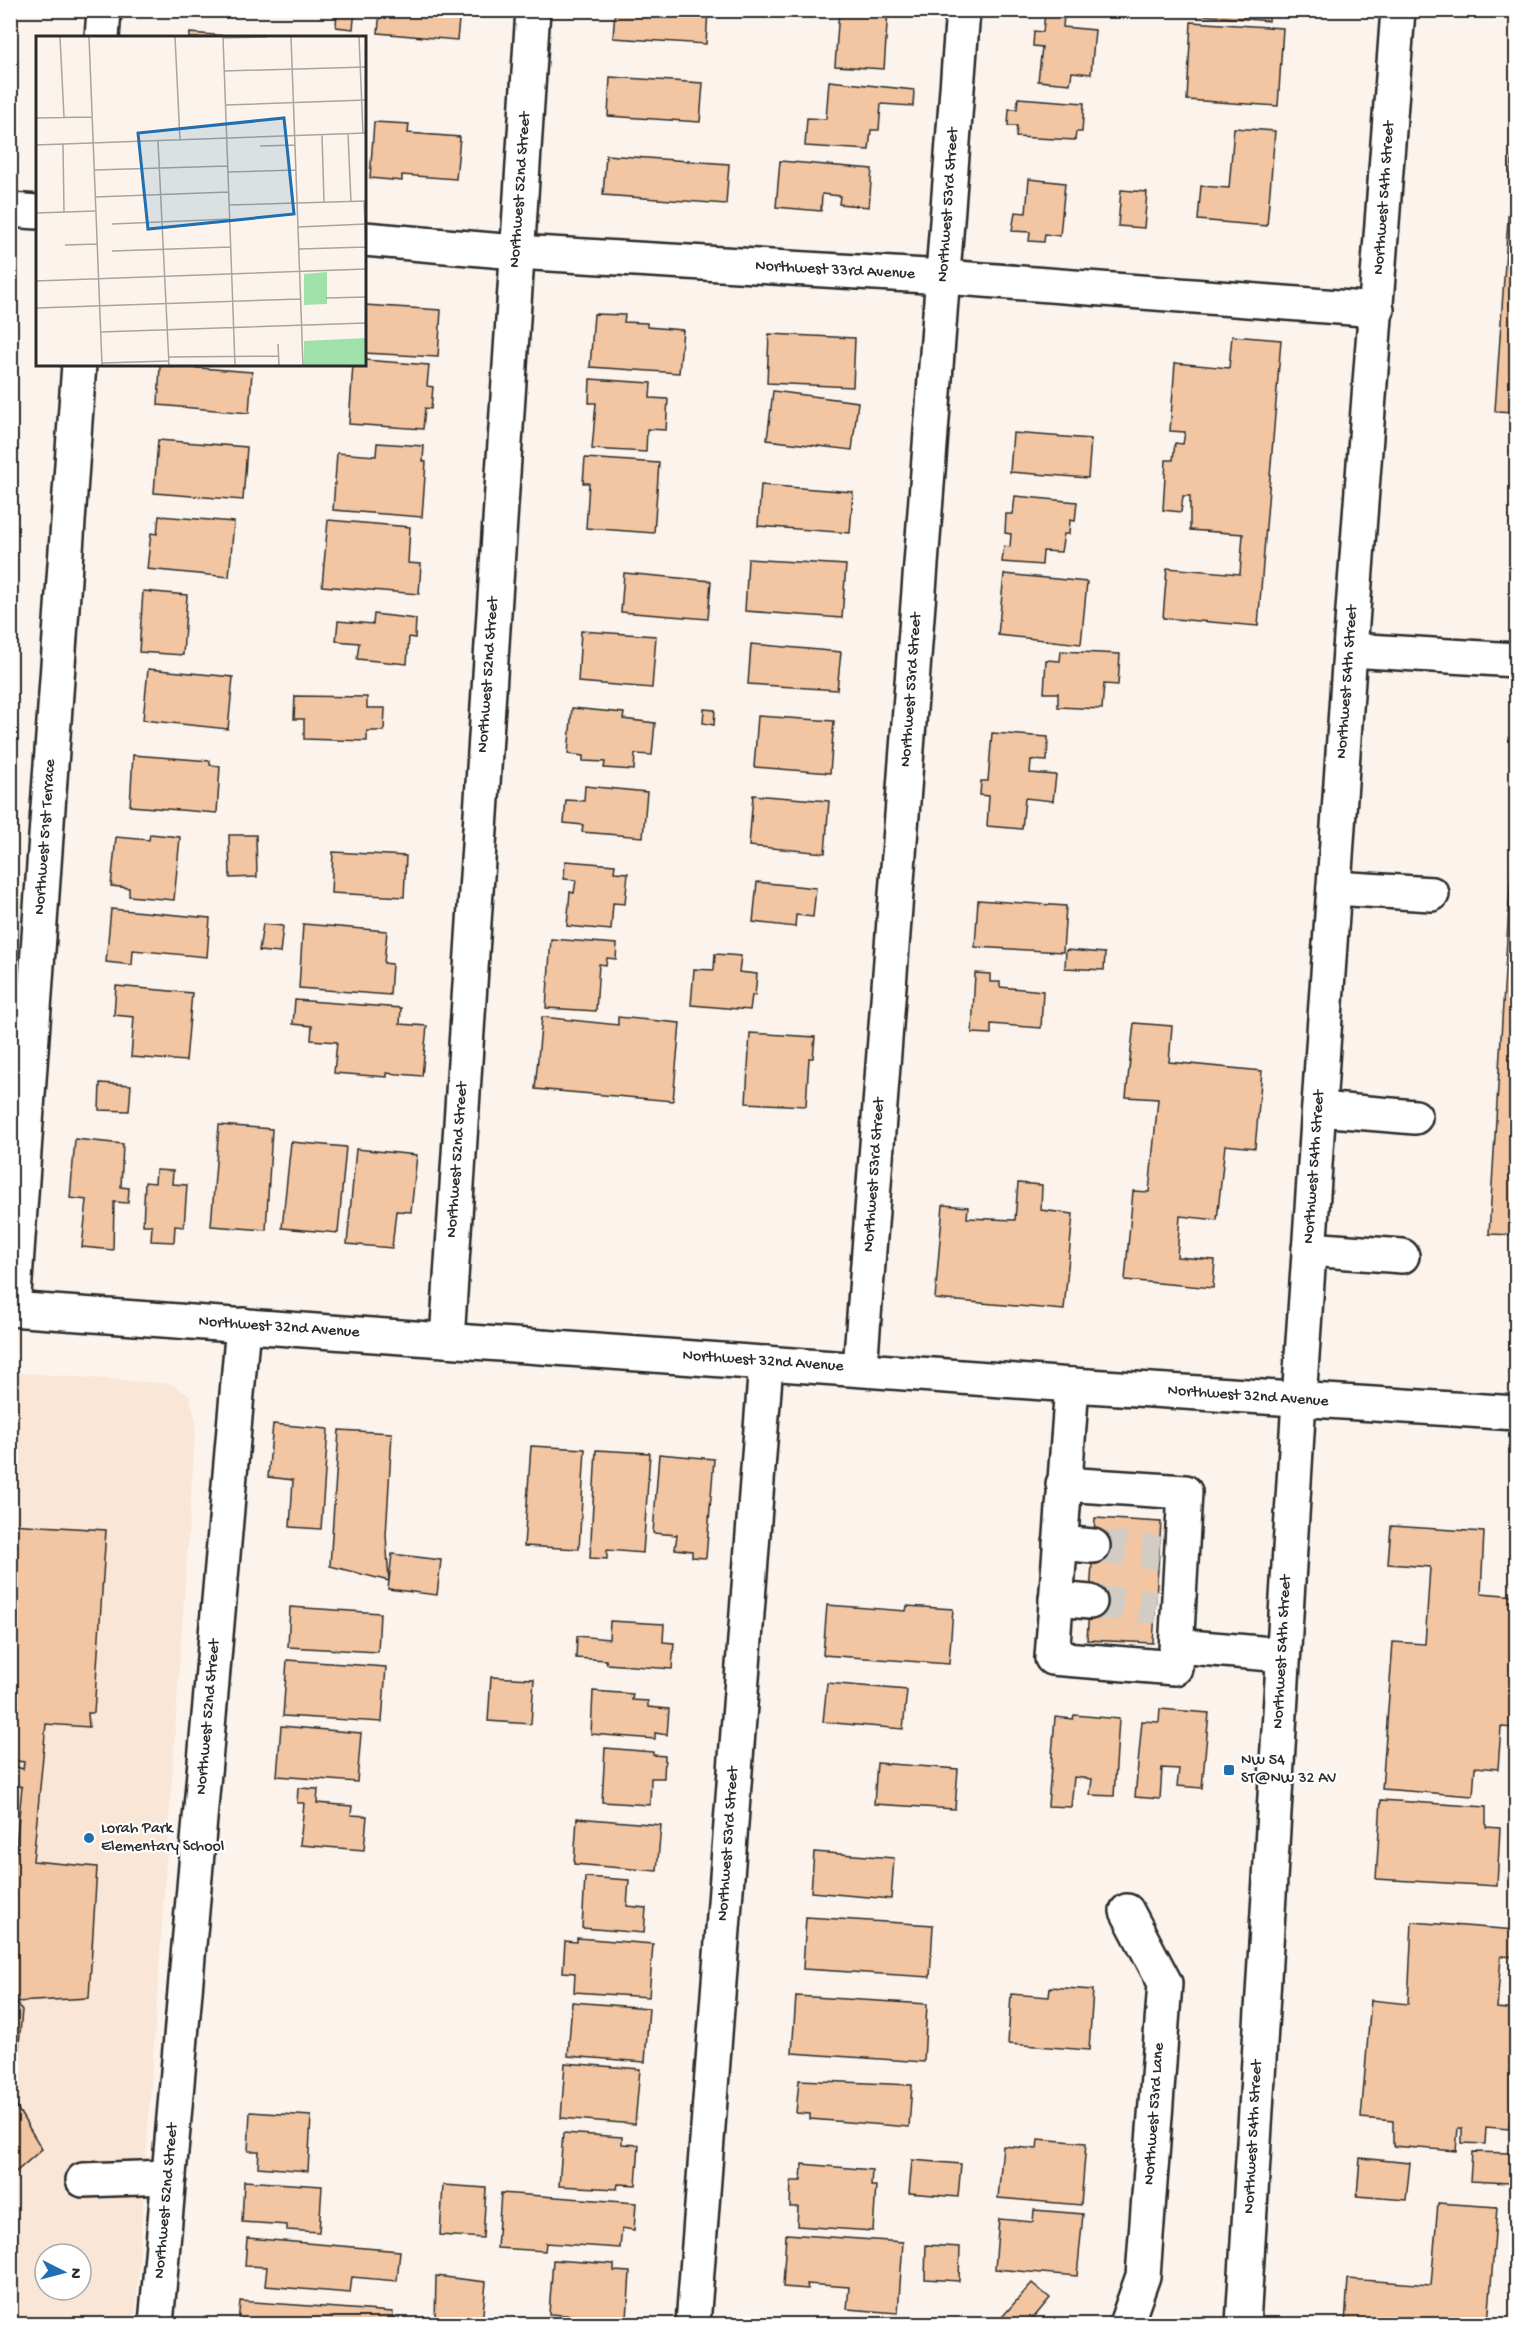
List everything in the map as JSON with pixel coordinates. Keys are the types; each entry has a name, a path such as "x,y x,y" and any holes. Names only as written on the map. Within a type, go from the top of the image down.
{"street":[{"path":"102,36 104,10"},
{"name":"Northwest 52nd Street","path":"447,1340 533,10"},
{"name":"Northwest 53rd Street","path":"860,1369 963,10"},
{"name":"Northwest 54th Street","path":"1243,2325 1318,1109 1398,10"},
{"path":"10,210 36,212"},
{"name":"Northwest 33rd Avenue","path":"366,239 516,252 944,277 1377,310"},
{"name":"Northwest 51st Terrace","path":"12,1309 80,366"},
{"path":"1350,650 1516,660"},
{"path":"1334,888 1432,894"},
{"path":"1318,1109 1415,1117"},
{"path":"1309,1249 1402,1256"},
{"name":"Northwest 32nd Avenue","path":"12,1309 1299,1401 1516,1413"},
{"name":"Northwest 52nd Street","path":"156,2325 243,1325"},
{"name":"Northwest 53rd Street","path":"693,2325 766,1363"},
{"path":"1064,1484 1185,1492 1170,1554 1167,1608 1177,1646 1175,1668 1052,1658 1064,1484 1072,1385"},
{"path":"1060,1543 1093,1546"},
{"path":"1056,1599 1090,1602"},
{"path":"1177,1646 1283,1656"},
{"name":"Northwest 53rd Lane","path":"1126,2325 1143,2276 1165,1983 1127,1911"},
{"path":"83,2180 169,2177"}],"shaded area":[{"name":"Lorah Park Elementary School","path":"10,1372 172,1384 190,1396 196,1422 135,2324 11,2324"}],"building":[{"path":"337,10 355,10 353,29 336,27"},
{"path":"380,10 460,10 457,40 378,33"},
{"path":"615,10 708,10 706,44 613,38"},
{"path":"839,10 888,10 884,69 835,66"},
{"path":"1201,10 1269,10 1269,21 1200,15"},
{"path":"1045,13 1064,15 1063,27 1095,30 1091,74 1072,72 1070,84 1038,81 1042,47 1033,46 1034,31 1043,32"},
{"path":"1191,22 1283,28 1278,106 1187,100"},
{"path":"190,33 226,36 189,36"},
{"path":"610,77 703,83 700,122 608,116"},
{"path":"829,81 914,90 913,106 881,104 879,130 871,130 869,150 805,146 807,118 826,119"},
{"path":"1018,98 1084,103 1082,132 1076,132 1075,140 1016,137 1017,126 1008,126 1009,109 1017,109"},
{"path":"10,100 18,101 14,143 10,142"},
{"path":"1516,101 1516,412 1495,411"},
{"path":"374,122 409,124 408,133 460,137 456,179 402,175 402,181 370,178"},
{"path":"1234,128 1275,131 1267,226 1198,220 1201,186 1229,188"},
{"path":"606,155 729,164 726,204 603,195"},
{"path":"780,161 872,169 869,207 839,204 840,196 822,194 821,211 776,207"},
{"path":"1029,179 1065,183 1060,236 1045,234 1044,242 1029,241 1030,232 1012,231 1015,212 1026,213"},
{"path":"1121,190 1147,192 1144,228 1118,226"},
{"path":"366,305 441,310 438,357 366,353"},
{"path":"594,314 625,315 624,322 647,323 647,327 683,330 679,373 590,367"},
{"path":"769,334 855,338 853,387 767,383"},
{"path":"1232,336 1281,340 1258,626 1163,618 1167,568 1240,574 1243,534 1190,530 1190,496 1183,496 1181,512 1163,510 1166,460 1173,460 1175,443 1183,444 1185,432 1170,431 1175,363 1229,368"},
{"path":"366,360 429,365 427,386 433,387 431,409 425,408 423,429 349,424 353,366 366,366"},
{"path":"160,366 252,372 249,413 158,405"},
{"path":"590,379 651,383 650,398 668,399 666,430 647,429 646,452 592,449 596,403 589,403"},
{"path":"773,391 858,402 852,450 767,440"},
{"path":"1013,433 1091,439 1088,478 1010,472"},
{"path":"158,440 247,447 243,500 154,493"},
{"path":"377,443 424,446 423,461 426,462 422,517 333,510 337,453 376,456"},
{"path":"585,458 659,463 654,533 586,528 589,483 583,483"},
{"path":"761,485 853,492 850,533 758,526"},
{"path":"1015,496 1077,502 1075,521 1070,520 1069,534 1064,534 1061,552 1043,551 1042,565 1002,562 1004,546 1010,547 1011,534 1005,533 1006,514 1013,514"},
{"path":"159,516 234,522 229,577 147,569 151,533 157,534"},
{"path":"328,520 410,527 408,563 421,564 419,594 322,586"},
{"path":"748,559 846,565 842,618 745,611"},
{"path":"624,573 711,581 708,619 621,612"},
{"path":"1004,574 1087,582 1081,644 998,635"},
{"path":"143,591 187,595 183,655 139,652"},
{"path":"374,614 416,619 415,638 409,637 407,664 357,659 359,643 336,641 338,621 373,624"},
{"path":"581,631 656,636 652,688 578,682"},
{"path":"751,644 841,652 837,690 748,684"},
{"path":"1061,651 1120,654 1118,685 1104,684 1102,709 1058,707 1058,693 1044,693 1046,660 1060,661"},
{"path":"148,669 233,677 228,729 143,720"},
{"path":"295,696 367,697 367,708 385,708 384,731 367,731 367,741 304,739 304,719 294,719"},
{"path":"572,708 624,713 623,719 655,723 652,755 635,754 634,770 604,768 605,762 583,761 583,756 568,754"},
{"path":"704,709 715,710 714,725 703,723"},
{"path":"758,716 834,721 830,773 754,767"},
{"path":"992,733 1048,737 1047,761 1031,760 1030,773 1056,775 1053,801 1025,798 1022,829 987,826 989,796 980,795 981,781 988,781"},
{"path":"133,755 210,761 210,765 220,766 217,813 130,806"},
{"path":"585,786 647,792 643,837 582,832 583,825 564,823 566,800 584,801"},
{"path":"1516,791 1516,1235 1489,1234"},
{"path":"753,795 829,801 825,853 749,846"},
{"path":"150,834 180,837 174,900 129,896 129,888 111,886 116,837 149,840"},
{"path":"229,835 256,835 257,877 230,878"},
{"path":"333,852 406,856 404,897 331,893"},
{"path":"565,861 615,865 614,872 628,873 625,904 613,903 611,930 567,926 570,892 574,893 576,880 564,879"},
{"path":"757,882 816,888 813,917 796,915 795,927 753,922"},
{"path":"978,900 1066,906 1063,952 975,947"},
{"path":"111,909 210,918 207,957 133,950 132,965 106,962"},
{"path":"263,924 283,926 280,953 259,951"},
{"path":"303,924 387,931 384,963 392,964 390,995 299,988"},
{"path":"551,939 617,944 616,959 607,958 606,965 599,964 596,1011 546,1008"},
{"path":"1066,950 1105,953 1104,970 1065,968"},
{"path":"715,954 741,956 739,972 757,974 755,996 752,995 750,1010 691,1005 694,969 714,970"},
{"path":"975,973 990,974 990,982 1000,982 1000,987 1043,991 1041,1028 991,1024 991,1034 972,1033"},
{"path":"116,986 192,993 186,1061 131,1057 134,1017 114,1015"},
{"path":"295,1000 401,1008 400,1024 427,1026 422,1076 387,1073 387,1077 334,1073 337,1042 311,1040 312,1026 293,1024"},
{"path":"542,1017 618,1025 618,1017 680,1023 673,1101 535,1089"},
{"path":"1134,1023 1172,1026 1169,1062 1262,1071 1255,1148 1225,1145 1217,1220 1180,1216 1177,1257 1215,1260 1213,1288 1125,1280 1133,1191 1149,1192 1158,1099 1126,1097"},
{"path":"750,1033 815,1037 813,1058 809,1058 806,1106 746,1103"},
{"path":"100,1083 131,1085 129,1111 99,1110"},
{"path":"219,1125 272,1129 266,1230 211,1226"},
{"path":"75,1139 123,1144 121,1187 129,1188 128,1203 114,1202 113,1250 82,1247 87,1200 70,1198"},
{"path":"291,1142 346,1147 338,1233 282,1228"},
{"path":"356,1149 417,1155 411,1212 396,1211 392,1248 347,1244"},
{"path":"156,1170 173,1171 172,1184 187,1185 184,1227 175,1226 174,1242 151,1241 152,1225 143,1225 145,1182 155,1183"},
{"path":"1018,1183 1042,1185 1041,1210 1073,1214 1064,1310 935,1299 943,1205 968,1207 967,1218 1015,1220"},
{"path":"273,1424 328,1429 321,1529 290,1527 293,1480 268,1477"},
{"path":"339,1430 392,1433 386,1535 389,1581 330,1566"},
{"path":"531,1446 585,1449 579,1549 524,1546"},
{"path":"596,1450 650,1453 643,1553 607,1550 607,1559 590,1558"},
{"path":"659,1454 714,1459 706,1558 692,1557 692,1551 675,1549 677,1535 653,1533"},
{"path":"1095,1518 1161,1522 1153,1643 1087,1640"},
{"path":"10,1524 106,1530 94,1713 88,1713 89,1727 46,1724 33,1861 97,1867 89,1998 16,2002 22,2010 17,2068 10,2074 10,1905 22,1787 10,1782 10,1765 23,1769 24,1762 10,1760"},
{"path":"1391,1526 1484,1532 1481,1593 1516,1596 1516,1728 1501,1727 1498,1769 1475,1767 1473,1796 1382,1789 1393,1642 1425,1644 1430,1567 1388,1564"},
{"path":"392,1554 441,1560 437,1595 388,1589"},
{"path":"827,1605 906,1611 907,1606 953,1609 949,1664 823,1655"},
{"path":"290,1607 380,1613 378,1652 288,1647"},
{"path":"610,1621 664,1624 663,1642 674,1643 672,1669 607,1664 606,1660 576,1658 577,1636 609,1639"},
{"path":"287,1660 386,1667 382,1722 283,1716"},
{"path":"491,1677 534,1679 531,1724 488,1721"},
{"path":"827,1683 907,1690 903,1729 823,1722"},
{"path":"593,1691 633,1694 632,1700 648,1701 648,1707 669,1709 667,1735 655,1733 655,1739 591,1734"},
{"path":"1160,1709 1209,1713 1202,1788 1177,1786 1179,1769 1162,1768 1160,1799 1135,1797 1142,1721 1159,1722"},
{"path":"1074,1715 1119,1719 1114,1796 1090,1795 1092,1779 1074,1777 1071,1807 1048,1806 1055,1717 1073,1719"},
{"path":"281,1726 361,1733 357,1782 277,1776"},
{"path":"605,1748 653,1752 653,1755 665,1756 664,1778 651,1778 650,1805 602,1802"},
{"path":"877,1763 958,1769 955,1809 874,1804"},
{"path":"298,1788 318,1789 317,1803 352,1806 351,1815 367,1816 364,1850 300,1845 304,1803 297,1803"},
{"path":"1381,1800 1486,1807 1486,1827 1500,1828 1497,1886 1376,1879"},
{"path":"577,1818 661,1825 657,1871 574,1864"},
{"path":"814,1852 894,1858 891,1899 811,1892"},
{"path":"585,1877 629,1880 627,1906 646,1908 644,1933 582,1928"},
{"path":"806,1917 933,1925 930,1977 803,1969"},
{"path":"1412,1922 1516,1930 1516,1957 1501,1956 1497,2008 1516,2010 1516,2046 1509,2129 1486,2127 1485,2144 1462,2143 1462,2128 1458,2128 1456,2151 1393,2146 1393,2121 1361,2118 1371,2000 1408,2004"},
{"path":"577,1938 653,1944 649,1997 574,1992 575,1973 563,1972 565,1941 577,1942"},
{"path":"1050,1987 1093,1990 1089,2050 1008,2044 1011,1994 1049,1997"},
{"path":"796,1996 927,2004 924,2062 792,2053"},
{"path":"572,2002 649,2008 645,2062 568,2056"},
{"path":"565,2063 640,2069 635,2124 561,2118"},
{"path":"799,2080 912,2085 909,2127 810,2119 810,2114 796,2113"},
{"path":"10,2096 42,2149 10,2177"},
{"path":"250,2112 311,2116 308,2171 258,2167 259,2151 248,2151"},
{"path":"563,2133 622,2137 622,2144 639,2145 636,2185 618,2184 617,2189 559,2186"},
{"path":"1038,2139 1086,2143 1081,2205 998,2198 1003,2146 1037,2149"},
{"path":"1472,2152 1511,2153 1509,2183 1470,2181"},
{"path":"1360,2158 1410,2163 1406,2200 1357,2196"},
{"path":"912,2160 961,2164 958,2197 909,2193"},
{"path":"802,2164 872,2170 871,2186 876,2186 873,2231 797,2226 798,2207 790,2207 791,2181 801,2181"},
{"path":"244,2181 322,2186 319,2232 287,2230 287,2225 242,2222"},
{"path":"443,2185 486,2188 483,2238 440,2235"},
{"path":"501,2193 636,2203 634,2230 622,2228 620,2248 546,2243 545,2251 497,2248"},
{"path":"1438,2203 1497,2207 1488,2324 1345,2324 1348,2279 1431,2285"},
{"path":"1034,2210 1083,2214 1077,2276 995,2269 999,2219 1033,2222"},
{"path":"786,2234 903,2242 898,2313 847,2309 849,2287 807,2284 808,2289 783,2287"},
{"path":"247,2238 400,2251 397,2281 352,2277 350,2293 265,2286 267,2267 245,2266"},
{"path":"926,2245 960,2247 959,2281 925,2279"},
{"path":"553,2260 614,2264 614,2271 630,2272 627,2319 549,2314"},
{"path":"436,2276 486,2282 482,2324 435,2324"},
{"path":"1032,2283 1050,2298 1030,2322 1034,2324 996,2324"},
{"path":"240,2301 393,2312 392,2324 238,2324"},
{"path":"865,2319 920,2322 920,2324 864,2324"}],"tunnel":[{"path":"1093,1546 1159,1553"},
{"path":"1090,1602 1156,1607"}],"place":[{"name":"NW 54 ST@NW 32 AV","path":"1229,1770"},
{"name":"Lorah Park Elementary School","path":"89,1838"}]}
